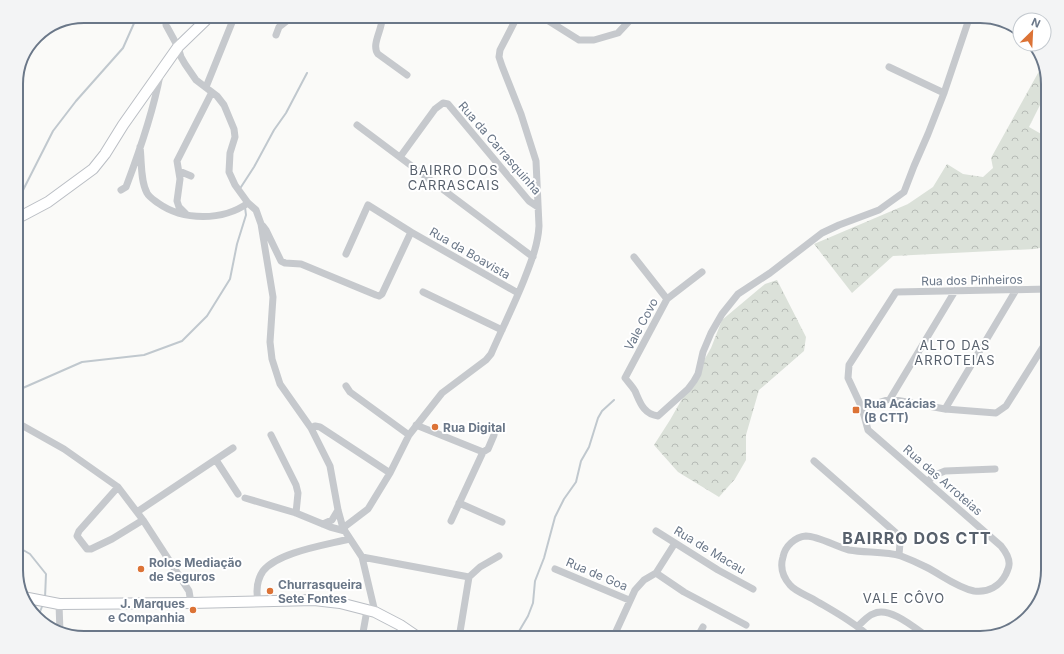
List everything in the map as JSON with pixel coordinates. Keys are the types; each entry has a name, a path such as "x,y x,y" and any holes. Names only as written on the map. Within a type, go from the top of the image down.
{"main road":[{"path":"23,215 48,202 93,169 103,157 178,47 203,23"},
{"path":"30,598 59,604 314,600 340,603 371,611 409,631"}],"street":[{"path":"167,23 181,57 194,78 212,92 224,105 234,129 235,137 229,161 230,176 234,185 250,205 256,210 261,224 274,297 270,342 272,359 280,384 311,428 330,466 338,510 344,530 362,557 371,611 364,631"},
{"path":"206,87 232,23"},
{"path":"276,35 280,27 285,23"},
{"path":"382,23 375,47 376,51 379,55 407,75"},
{"path":"344,530 368,509 390,473 408,435 442,393 486,360 491,354 533,257 538,236 536,161 500,57 500,50 514,23"},
{"path":"552,23 578,40 594,40 618,33 627,23"},
{"path":"889,67 944,93 968,23"},
{"path":"121,190 126,187 140,147 150,116 160,74"},
{"path":"186,214 181,210 177,201 180,179 177,161 212,92"},
{"name":"Vale Covo","path":"702,272 667,299 625,378 634,390 638,402 646,410 656,416 664,412 694,381 698,374 703,352 711,333 722,314 738,294 775,269 822,233 879,210 904,192 944,93"},
{"name":"Rua da Carrasquinha","path":"400,157 435,109 443,103 448,104 529,201 538,207"},
{"path":"357,124 533,257"},
{"path":"140,147 144,183 148,194 168,210 203,217 213,216 250,205"},
{"path":"179,171 191,176"},
{"name":"Rua da Boavista","path":"346,254 368,205 411,232 518,293"},
{"name":"Rua da Boavista","path":"261,224 266,230 281,262 301,264 379,296 382,294 411,232"},
{"path":"634,257 667,299"},
{"name":"Rua dos Pinheiros","path":"896,292 1041,289"},
{"path":"945,409 1016,290"},
{"path":"890,399 955,291"},
{"path":"423,292 502,330"},
{"name":"Rua das Arroteias","path":"863,631 858,626 791,586 783,573 782,559 784,551 789,544 796,539 806,536 817,538 850,550 899,555 925,566 954,584 976,591 988,590 1000,584 1010,566 1002,546 868,430 862,408 848,378 849,365 896,292"},
{"path":"862,408 890,399 945,409 996,413 1006,406 1041,350"},
{"path":"346,386 350,392 408,435"},
{"path":"23,426 64,449 118,487 143,520 189,591 191,603"},
{"path":"311,428 314,426 320,428 390,473"},
{"path":"416,426 483,452"},
{"path":"271,435 296,485 298,493 296,513"},
{"path":"451,521 483,452 488,449 494,435"},
{"path":"137,512 234,448"},
{"path":"216,460 238,494"},
{"path":"814,461 896,533 900,543 899,555"},
{"path":"928,481 935,475 945,471 995,469"},
{"path":"118,487 79,531 78,536 87,549 91,549 112,539 143,520"},
{"path":"245,498 296,513 323,524 344,530"},
{"path":"459,503 502,522"},
{"path":"323,524 332,520 338,510"},
{"name":"Rua de Macau","path":"656,531 718,570 753,589"},
{"path":"258,601 257,587 259,578 264,570 281,558 311,548 349,539"},
{"path":"616,631 629,600 635,590 644,580 656,572 675,543"},
{"path":"461,631 469,577 480,567 499,556"},
{"path":"362,557 469,577"},
{"name":"Rua de Goa","path":"555,568 629,600"},
{"path":"656,572 684,592 746,625"},
{"path":"59,604 60,626"},
{"path":"858,626 873,613 881,611 889,612 919,631"},
{"path":"700,631 703,626"}],"green space":[{"path":"1040,70 1041,103 1029,127 1041,134 1041,248 893,256 852,293 814,244 908,204 933,187 947,164 963,174 983,177 993,168 991,158"},
{"path":"777,280 806,337 804,351 759,390 746,435 746,460 735,479 719,497 678,472 654,445 711,348 722,320 765,284"}],"waterway":[{"path":"23,190 53,131 76,101 123,48 134,23"},
{"path":"241,187 254,167 274,130 286,113 307,73"},
{"path":"23,388 82,362 144,355 182,341 207,316 230,279 237,244 246,215 245,207"},
{"path":"519,631 528,616 533,603 535,581 544,558 555,517 564,499 576,482 581,461 589,447 598,418 602,411 614,400"},
{"path":"23,550 30,554 46,574 45,598"},
{"path":"40,612 43,604"}],"place":[{"name":"Rua Acácias (B CTT)","path":"856,410"},
{"name":"Rua Digital","path":"435,427"},
{"name":"Rolos Mediação de Seguros","path":"141,569"},
{"name":"Churrasqueira Sete Fontes","path":"270,591"},
{"name":"J. Marques e Companhia","path":"193,610"}],"district":[{"name":"BAIRRO DOS CARRASCAIS","path":"454,178"},
{"name":"ALTO DAS ARROTEIAS","path":"955,352"},
{"name":"BAIRRO DOS CTT","path":"917,538"},
{"name":"VALE CÔVO","path":"904,598"}]}
